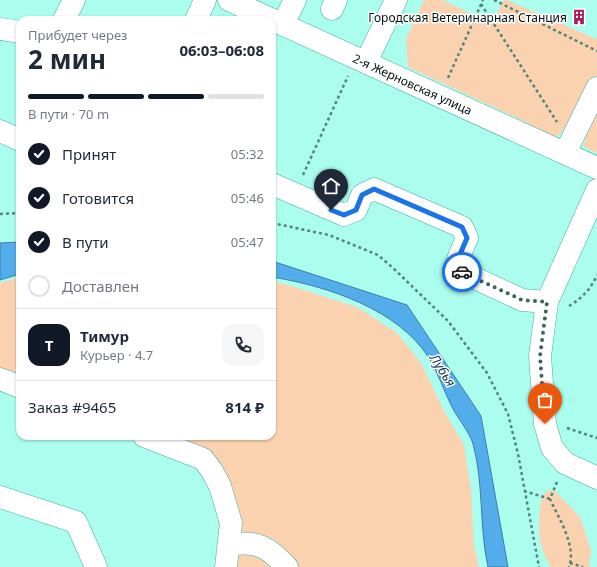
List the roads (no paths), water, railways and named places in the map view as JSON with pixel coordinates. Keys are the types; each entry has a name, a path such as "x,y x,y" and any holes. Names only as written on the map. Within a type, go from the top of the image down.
{"street":[{"path":"66,16 74,0"},
{"path":"198,16 205,0"},
{"name":"2-я Жерновская улица","path":"229,0 265,16"},
{"path":"283,24 295,0"},
{"path":"358,67 396,0"},
{"name":"2-я Жерновская улица","path":"276,21 358,67 440,96 567,148 597,168"},
{"path":"0,29 16,31"},
{"path":"567,148 597,88"},
{"path":"0,131 16,138"},
{"path":"276,186 344,215 356,210 362,195 374,189 462,227 467,238 458,259 462,272 546,310"},
{"path":"597,190 546,310 540,356 545,424 552,448 565,464 597,478"},
{"path":"0,379 16,385"},
{"path":"154,440 203,459 220,486 231,523 226,567"},
{"path":"0,497 76,522 96,567"},
{"path":"229,545 246,542 264,547 287,567"}],"water":[{"path":"16,242 16,275 0,280 0,243"},
{"name":"Лубья","path":"276,262 407,305 481,416 508,567 488,567 483,537 479,474 473,444 469,434 452,407 429,358 416,341 399,326 380,313 360,302 293,281 276,278"}],"place":[{"name":"Городская Ветеринарная Станция","path":"579,17"}]}
